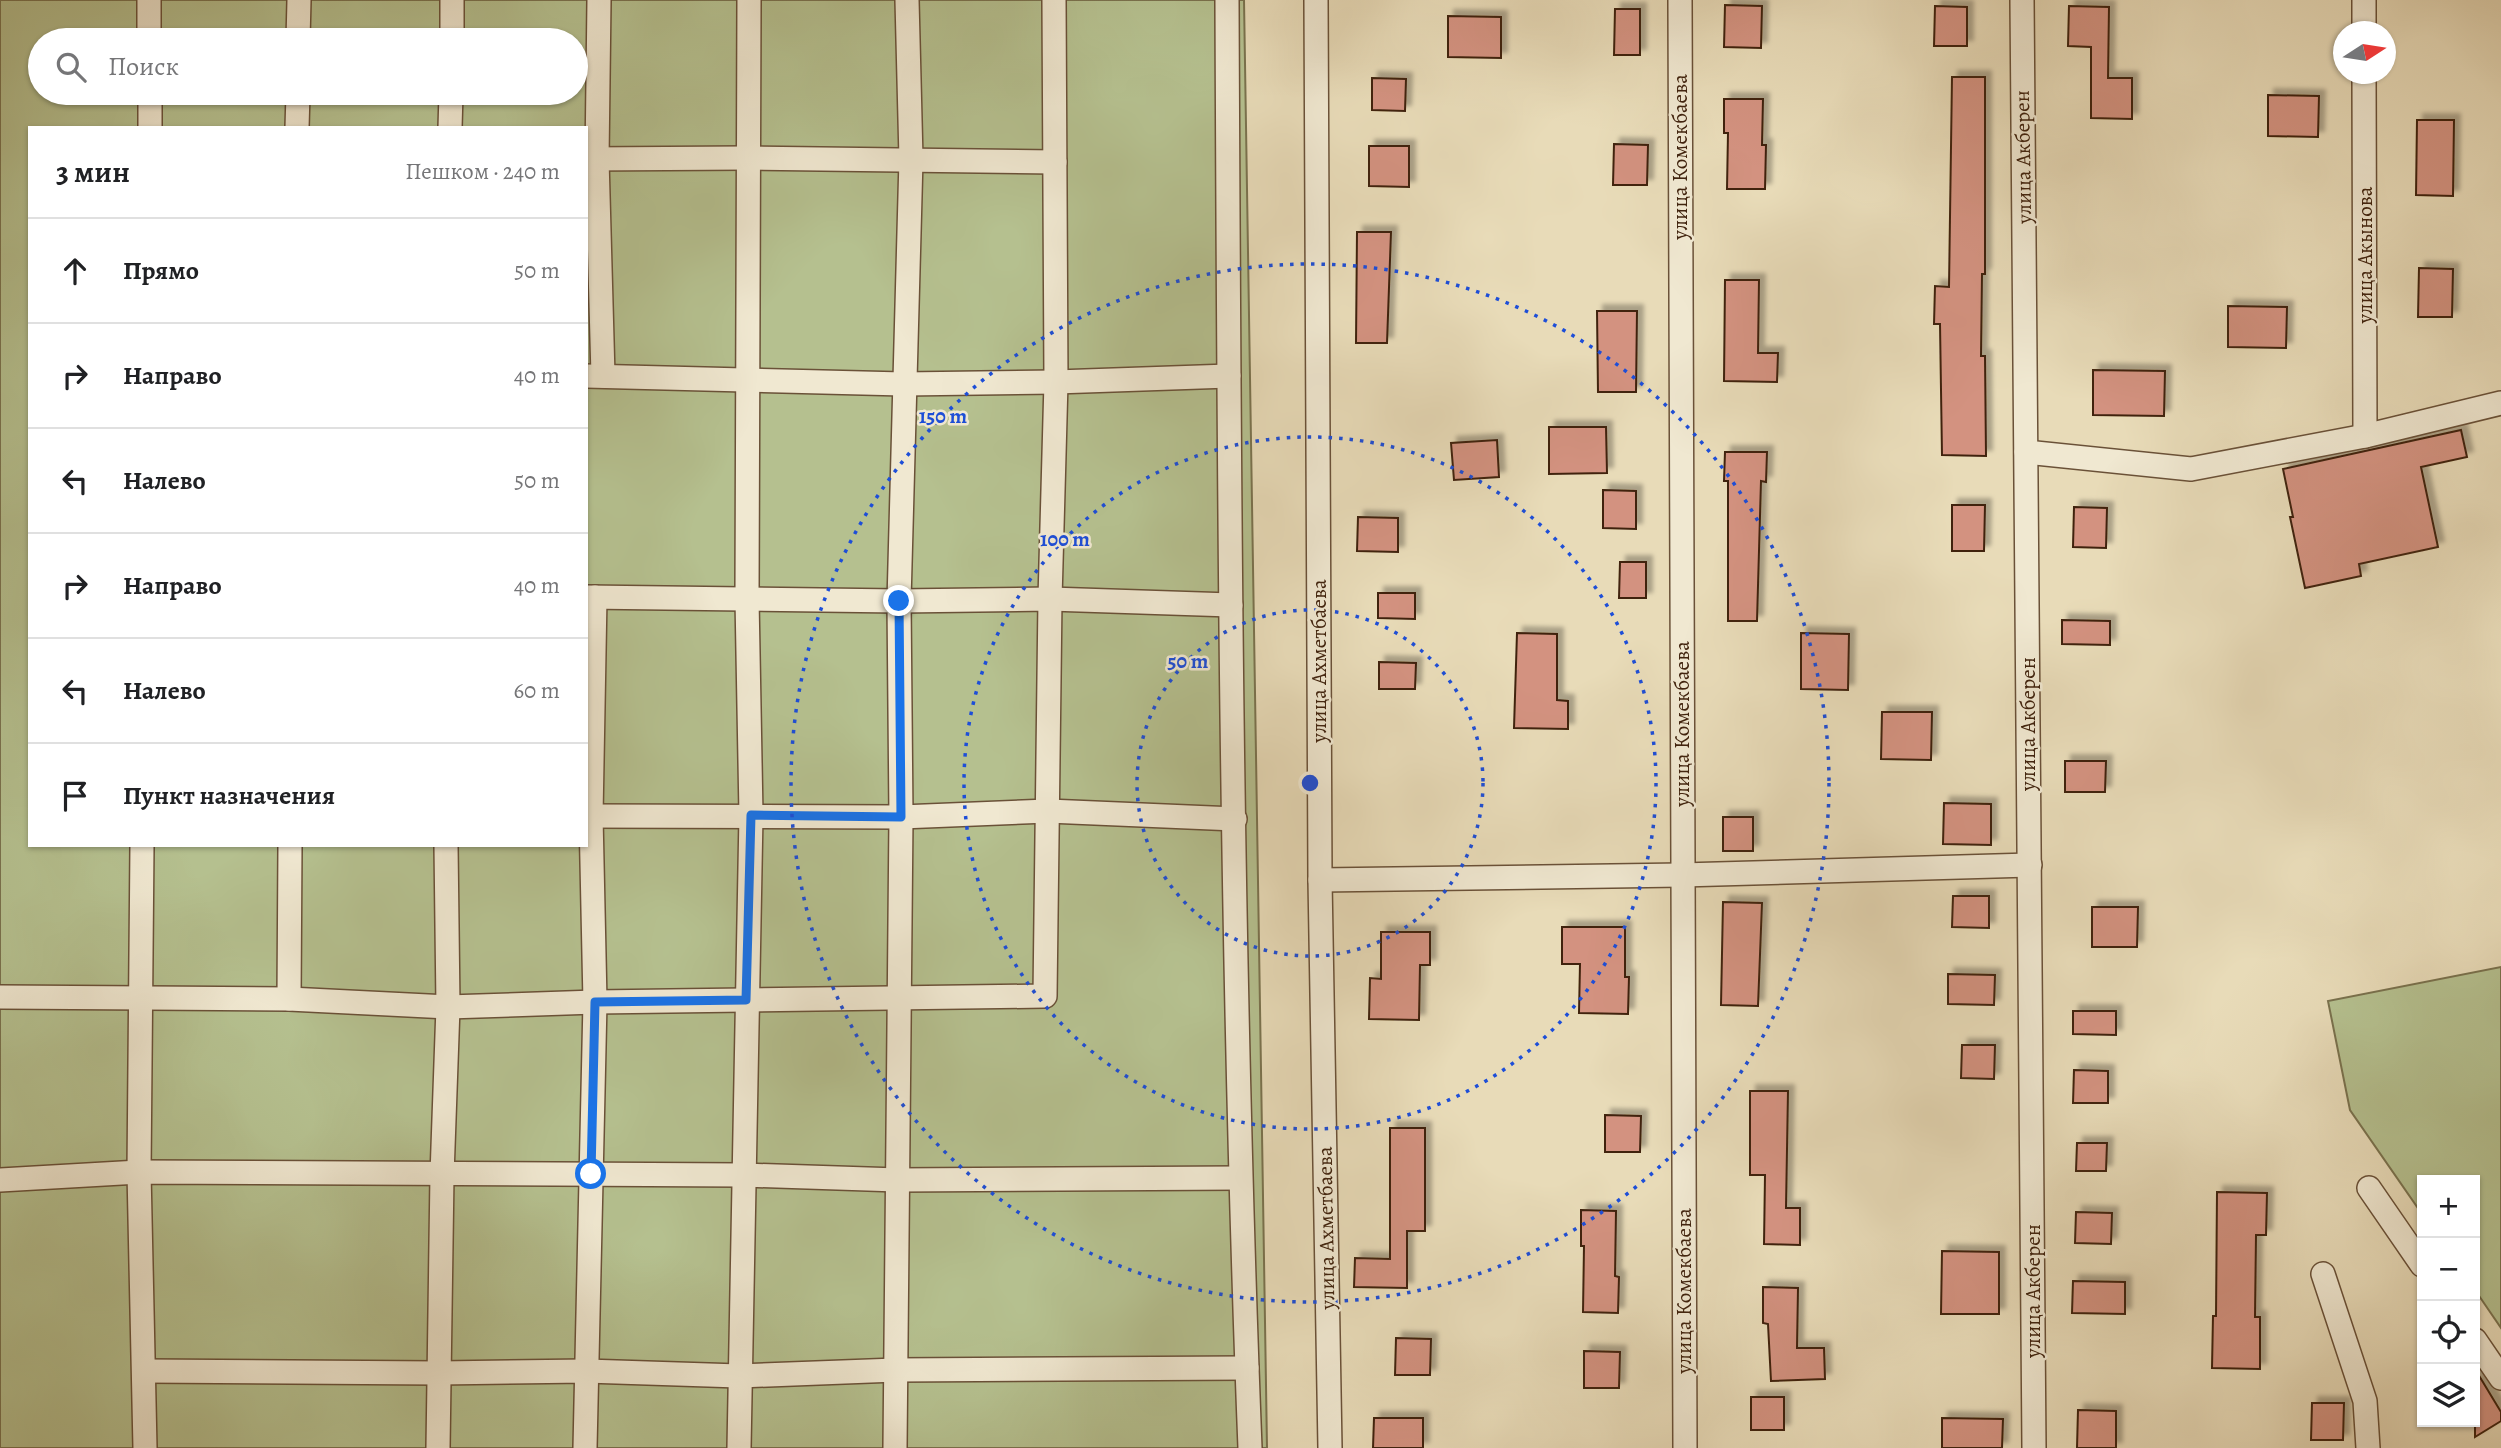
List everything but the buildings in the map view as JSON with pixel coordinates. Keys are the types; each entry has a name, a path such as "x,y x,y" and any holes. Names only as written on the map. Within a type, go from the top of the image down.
{"street":[{"path":"149,0 149,28"},
{"path":"298,28 299,0"},
{"path":"452,0 452,28"},
{"path":"599,0 592,159 595,376 904,384 1229,376"},
{"path":"739,1448 751,815 746,379 749,0"},
{"path":"895,1448 901,817 899,601 911,159 907,0"},
{"path":"0,997 289,999 448,1007 595,1002 1045,996 1050,599 1056,382 1054,0"},
{"path":"1227,0 1231,605 1240,1178 1250,1448"},
{"name":"улица Ахметбаева","path":"1316,0 1320,880 1330,1448"},
{"name":"улица Комекбаева","path":"1680,0 1685,1448"},
{"name":"улица Акберен","path":"2022,0 2034,1448"},
{"path":"2364,0 2364,21"},
{"name":"улица Акынова","path":"2364,84 2365,436"},
{"path":"150,105 150,126"},
{"path":"297,126 298,105"},
{"path":"450,126 451,105"},
{"path":"592,159 1055,162"},
{"path":"2026,452 2191,469 2365,436 2501,403"},
{"path":"585,1448 595,1002 589,816 591,597 899,601 1050,599 1231,605"},
{"path":"589,816 901,817 1048,811 1235,819"},
{"path":"142,847 139,1172 145,1448"},
{"path":"289,999 290,847"},
{"path":"438,1448 442,1175 448,1007 446,847"},
{"path":"1320,880 2029,865"},
{"path":"0,1180 139,1172 743,1175 898,1180 1240,1178"},
{"path":"2369,1188 2417,1258"},
{"path":"2323,1274 2365,1401 2368,1448"},
{"path":"2480,1347 2501,1378"},
{"path":"144,1371 439,1373 586,1370 739,1376 896,1370 1247,1367"}],"green space":[{"path":"0,0 1244,0 1267,1448 0,1448"},
{"path":"2501,967 2501,1328 2480,1297 2480,1175 2417,1175 2417,1207 2350,1110 2328,1001"}],"route":[{"path":"591,1174 595,1002 746,1000 751,815 901,817 899,601"}]}
